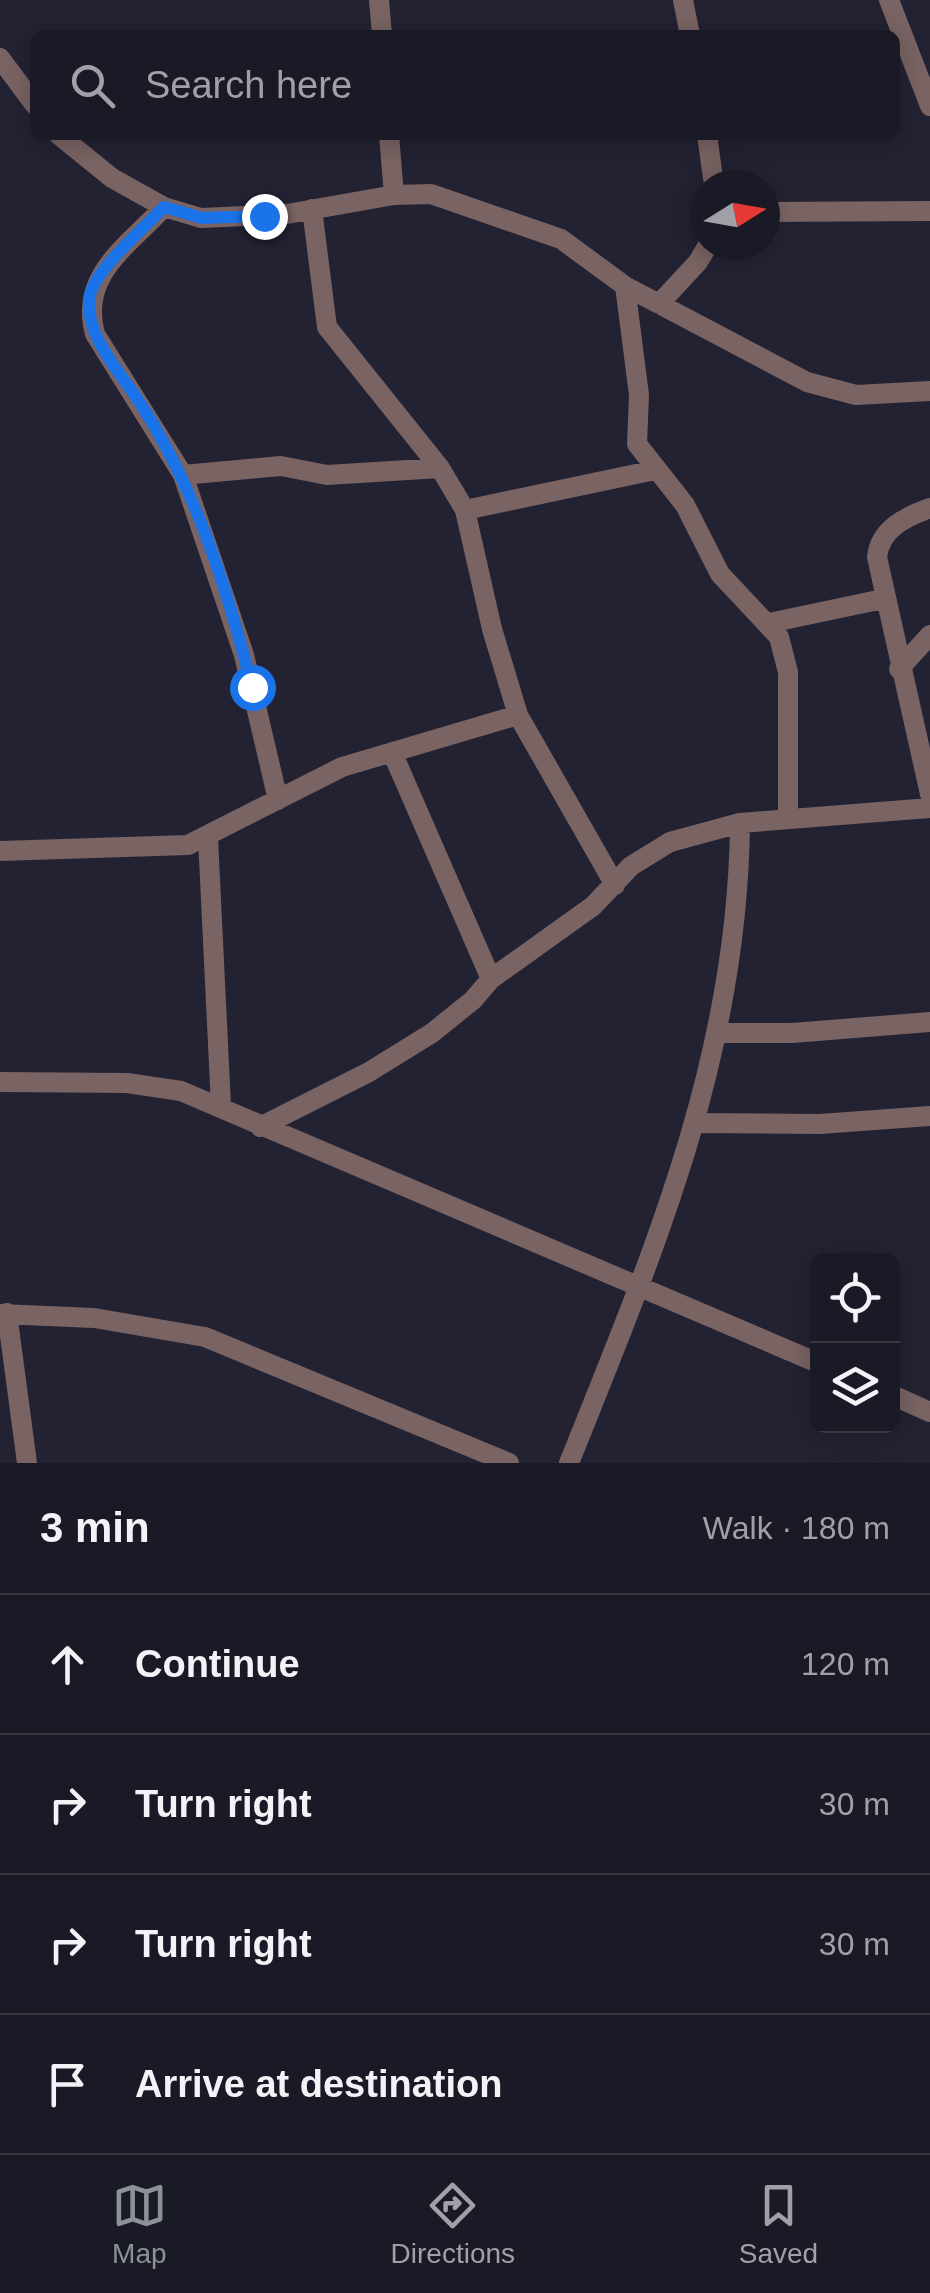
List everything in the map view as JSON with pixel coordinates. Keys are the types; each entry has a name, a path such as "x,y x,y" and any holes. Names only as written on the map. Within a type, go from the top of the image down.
{"street":[{"path":"379,0 382,30"},
{"path":"683,0 689,30"},
{"path":"890,0 930,106"},
{"path":"0,58 30,98"},
{"path":"65,140 112,178 164,207 202,218 240,219 394,195 431,194 561,239 625,286 744,352 832,391 896,396 930,390"},
{"path":"390,140 394,195"},
{"path":"709,140 712,170"},
{"path":"164,207 95,282 90,315 95,334 183,475 244,655 278,800"},
{"path":"312,210 327,326 440,468 466,510 492,629 518,714 615,885"},
{"path":"780,212 930,210"},
{"path":"659,304 699,260"},
{"path":"625,286 639,394 637,444 685,505 720,574 780,637 788,672 788,818"},
{"path":"183,475 281,466 327,475 440,468"},
{"path":"466,510 655,470"},
{"path":"930,508 907,516 878,543 884,599 930,794"},
{"path":"769,624 884,599"},
{"path":"899,668 930,635"},
{"path":"0,851 171,847 208,838 342,766 518,714"},
{"path":"392,752 492,979"},
{"path":"260,1127 369,1072 432,1033 492,979 615,885 646,854 670,842 740,823 930,808"},
{"path":"569,1463 640,1285 696,1123 720,1033 737,916 740,823"},
{"path":"208,838 221,1106"},
{"path":"720,1033 848,1030 930,1022"},
{"path":"0,1082 156,1085 221,1106 260,1127 810,1359"},
{"path":"696,1123 820,1124 930,1116"},
{"path":"27,1463 4,1313 94,1318 204,1337 509,1463"},
{"path":"900,1399 930,1412"}],"route":[{"path":"252,687 216,564 183,475 95,334 89,298 95,282 164,207 202,218 264,216"}]}
